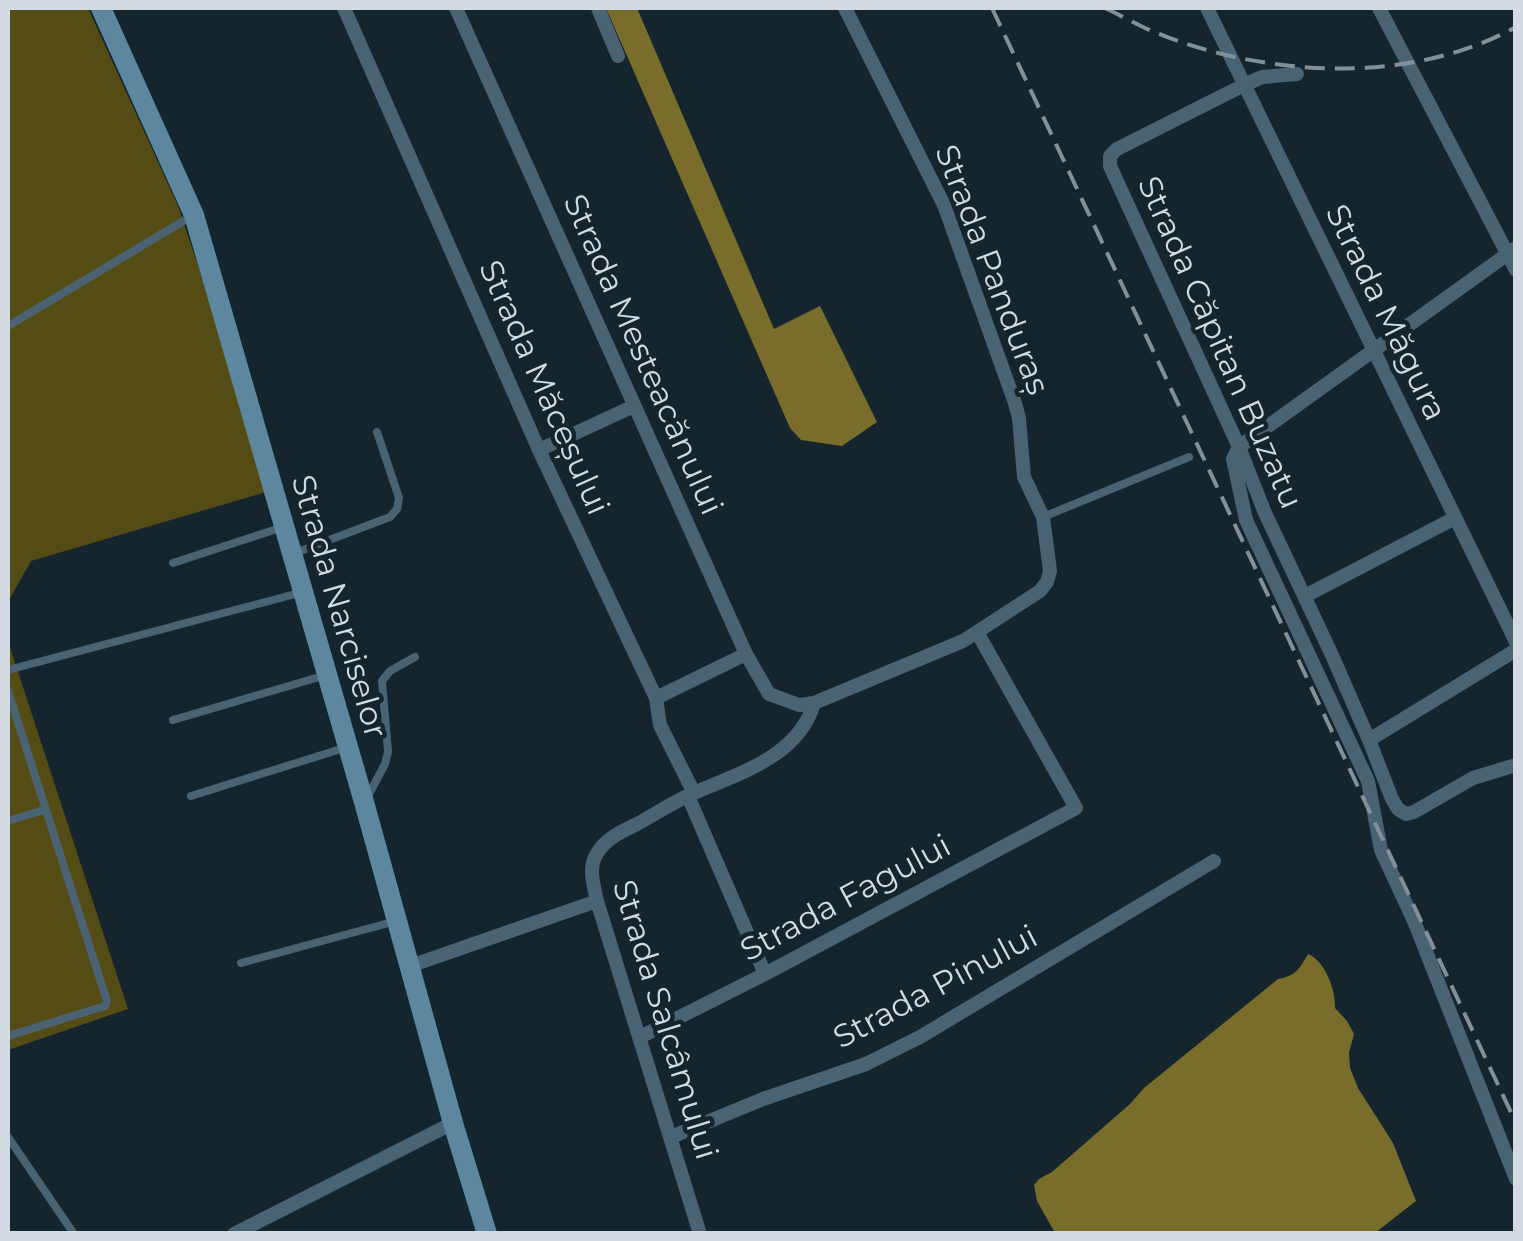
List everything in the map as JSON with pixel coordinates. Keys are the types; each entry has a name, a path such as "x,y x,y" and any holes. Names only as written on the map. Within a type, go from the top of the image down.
{"main road":[{"name":"Strada Narciselor","path":"102,8 194,215 488,1234"}],"street":[{"name":"Strada Măceșului","path":"344,8 539,450 656,698 660,725 766,974"},
{"name":"Strada Mesteacănului","path":"456,8 746,654 769,694 806,704"},
{"path":"598,8 618,56"},
{"name":"Strada Panduraș","path":"806,704 978,632 1040,591 1050,571 1042,517 1024,476 1015,403 944,205 846,8"},
{"name":"Strada Măgura","path":"1207,8 1516,642"},
{"path":"1379,8 1512,251 1516,270"},
{"name":"Strada Căpitan Buzatu","path":"1298,74 1262,77 1244,85 1117,150 1110,156 1110,166 1398,809 1406,814 1414,812 1473,778 1516,765"},
{"path":"1512,251 1239,448 1233,460 1246,520 1368,781 1381,850 1414,921 1516,1179"},
{"path":"539,450 634,406"},
{"path":"1305,596 1454,518"},
{"name":"Strada Fagului","path":"640,1037 1076,808 978,632"},
{"path":"1370,740 1516,650"},
{"path":"656,698 746,654"},
{"name":"Strada Salcâmului","path":"700,1234 598,900 591,875 594,857 608,840 691,794 742,773 786,746 808,722 806,704"},
{"name":"Strada Pinului","path":"672,1137 763,1098 866,1064 920,1036 1214,861"},
{"path":"410,966 598,900"},
{"path":"234,1234 453,1123"}],"lane":[{"path":"8,326 194,215"},
{"path":"291,554 390,517 397,509 400,498 377,432"},
{"path":"1042,517 1189,457"},
{"path":"172,563 284,527"},
{"path":"8,670 303,592"},
{"path":"364,802 388,752 382,681 414,657"},
{"path":"172,720 326,675"},
{"path":"8,690 107,1001 105,1006 8,1036"},
{"path":"191,796 348,747"},
{"path":"8,821 44,810"},
{"path":"241,963 396,921"},
{"path":"8,1137 74,1234"}],"shaded area":[{"path":"8,8 88,8 178,206 273,490 31,561 8,602"},
{"path":"606,8 637,8 774,329 820,306 877,422 842,446 801,440 790,428"},
{"path":"8,641 128,1009 8,1050"},
{"path":"1308,954 1324,969 1335,1008 1354,1034 1350,1068 1358,1088 1393,1143 1416,1201 1375,1233 1055,1233 1037,1201 1034,1185 1039,1179 1278,979 1297,971"}],"railway":[{"path":"992,8 1516,1123"},
{"path":"1105,8 1145,28 1235,57 1332,68 1380,67 1428,59 1473,46 1516,27"}]}
